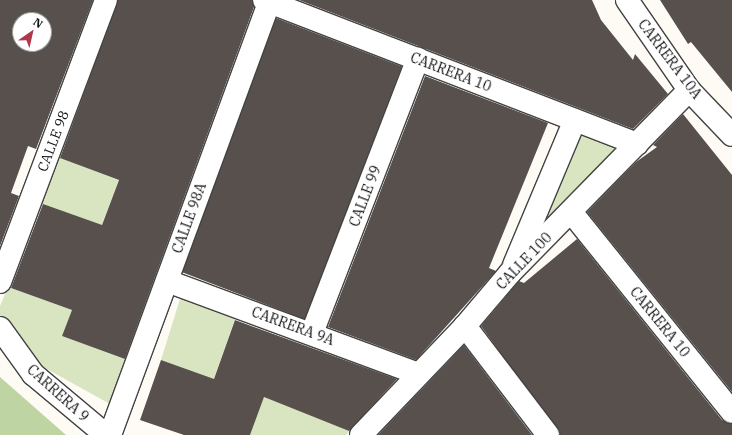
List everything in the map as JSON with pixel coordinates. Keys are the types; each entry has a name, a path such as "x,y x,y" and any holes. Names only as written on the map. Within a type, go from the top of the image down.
{"street":[{"name":"CALLE 98","path":"0,282 106,0"},
{"name":"CARRERA 10A","path":"627,0 690,90 731,133"},
{"name":"CARRERA 10","path":"267,1 418,58 637,144"},
{"name":"CALLE 98A","path":"110,435 267,1"},
{"name":"CALLE 99","path":"312,333 418,58"},
{"name":"CALLE 100","path":"361,435 465,326 510,273 572,213 690,90"},
{"path":"510,273 574,120"},
{"name":"CARRERA 10","path":"572,213 732,412"},
{"name":"CARRERA 9A","path":"166,281 312,333 418,374"},
{"path":"465,326 548,435"},
{"name":"CARRERA 9","path":"0,328 32,374 106,435"}],"green space":[{"path":"575,120 637,144 510,273"},
{"path":"58,157 119,180 101,227 40,204"},
{"path":"8,287 72,310 62,336 125,359 110,404 36,363 0,320 0,306"},
{"path":"180,299 235,319 194,435 165,429 186,369 161,360"},
{"path":"0,377 66,435 0,435"},
{"path":"264,397 349,431 346,435 250,435"}],"building":[{"path":"0,0 93,0 36,149 28,146 11,193 19,196 0,246"},
{"path":"118,0 252,0 254,7 125,359 62,336 72,310 11,288 43,204 102,225 119,180 60,158"},
{"path":"299,0 592,0 601,20 633,60 635,54 668,94 633,129"},
{"path":"660,0 732,0 732,92 691,42 688,44"},
{"path":"276,18 402,66 305,319 179,271"},
{"path":"425,76 548,123 489,268 496,271 416,360 328,327"},
{"path":"683,114 732,175 732,392 587,212 636,162 657,147 653,145"},
{"path":"577,239 722,420 732,424 732,435 560,435 481,326 519,281 524,283"},
{"path":"235,320 397,379 349,431 264,397 250,435 184,435 140,420 161,360 214,379"},
{"path":"464,345 532,435 378,435"}]}
